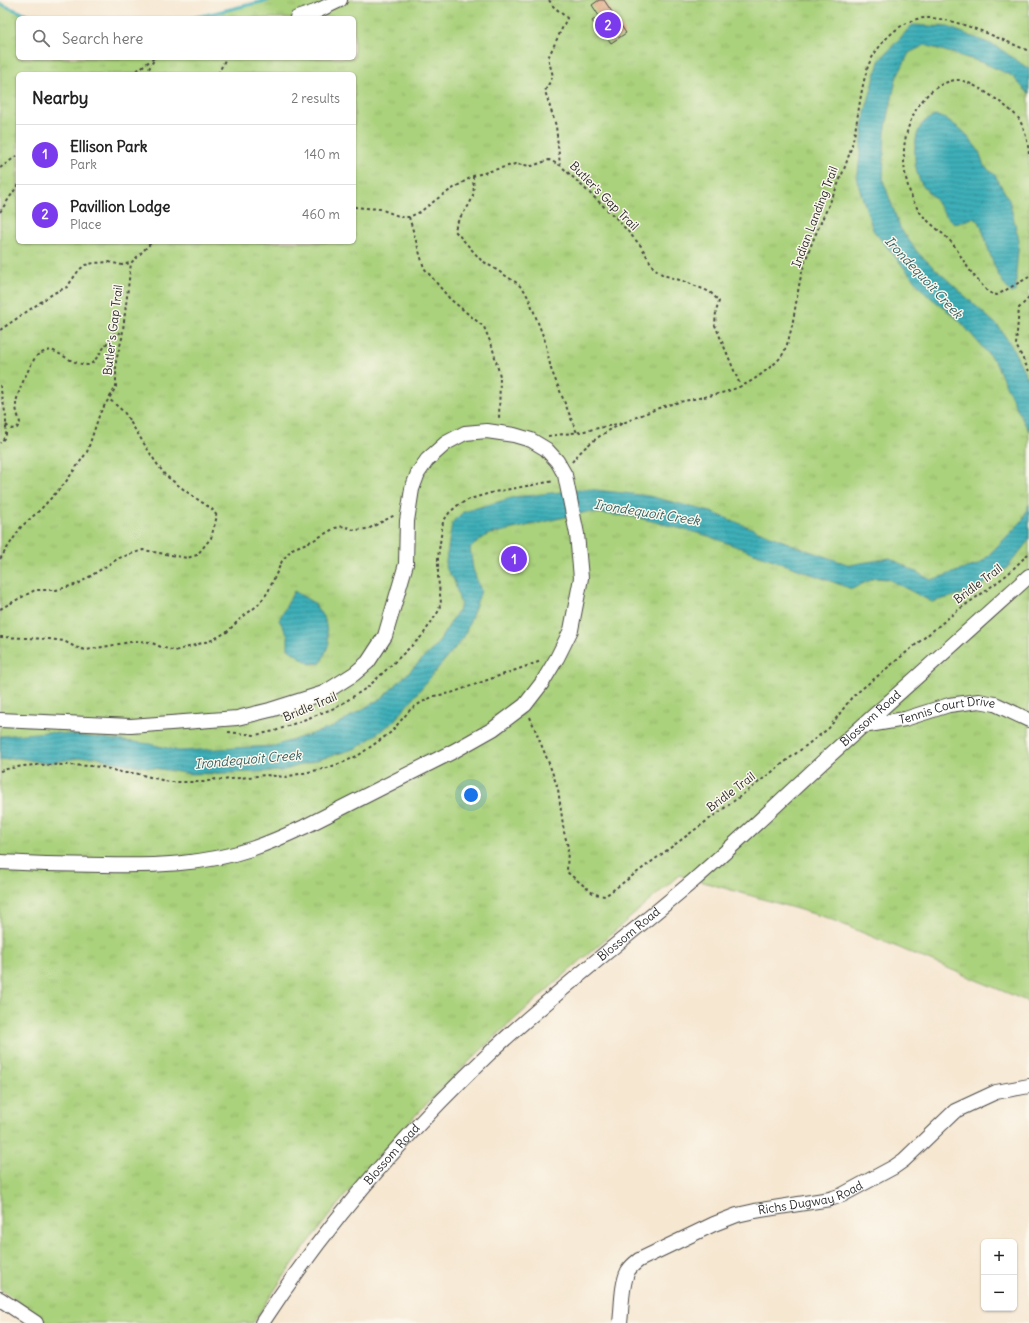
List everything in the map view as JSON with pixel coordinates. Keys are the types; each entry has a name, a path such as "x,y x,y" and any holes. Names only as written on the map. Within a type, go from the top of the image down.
{"street":[{"path":"303,16 340,0"},
{"path":"0,720 131,726 237,718 270,710 324,693 354,674 368,662 385,636 406,564 408,508 412,489 418,473 427,460 446,443 465,433 487,431 514,435 531,440 546,449 557,461 567,481 577,534 581,578 571,630 542,683 525,705 493,729 454,751 298,830 250,850 173,865 55,865 0,862"},
{"name":"Blossom Road","path":"262,1323 299,1268 349,1203 415,1127 449,1092 532,1016 695,879 1029,576"},
{"name":"Tennis Court Drive","path":"862,726 905,719 949,705 980,701 995,704 1029,720"},
{"name":"Richs Dugway Road","path":"620,1323 625,1282 628,1272 639,1260 714,1224 737,1215 830,1199 842,1195 904,1160 954,1111 996,1092 1029,1086"},
{"path":"0,1299 36,1323"}],"path":[{"path":"549,0 553,6 567,18 548,58 553,76 545,90 556,126 560,165"},
{"name":"Indian Landing Trail","path":"567,481 572,462 579,453 599,436 626,422 668,405 721,394 741,387 755,380 781,357 787,344 802,273 807,257 851,148 866,72 873,55 892,32 914,20 929,18 961,23 1029,51"},
{"path":"135,72 152,60"},
{"path":"147,72 154,60"},
{"path":"219,72 225,60"},
{"path":"1029,154 1024,129 1014,114 982,90 961,80 947,82 930,92 917,108 906,136 904,159 908,186 915,205 928,222 952,243 966,265 988,292 992,294 1000,293 1029,277"},
{"path":"0,168 16,156"},
{"name":"Butler's Gap Trail","path":"409,217 420,212 441,196 473,176 516,164 532,166 549,160 560,165 616,218 641,246 653,266 663,275 686,282 710,292 719,301 715,325 741,387"},
{"path":"473,176 472,199 456,223 455,231 481,260 524,290 545,341 551,369 577,433"},
{"path":"0,212 16,188"},
{"path":"356,207 380,209 409,217 424,268 450,298 484,327 492,346 500,376 499,419 501,433"},
{"path":"0,330 54,293 67,287 84,265 109,262 122,265 131,263 150,244"},
{"name":"Butler's Gap Trail","path":"0,559 21,527 40,510 65,483 82,458 86,452 100,413 116,387 116,362 122,334 131,263"},
{"path":"1029,298 1019,308 1016,345 1029,370"},
{"path":"6,425 11,429 17,428 20,423 16,406 17,399 35,357 51,350 81,365 90,365 117,332 122,334"},
{"path":"0,385 6,417 6,436 0,443"},
{"path":"0,609 35,590 56,590 78,584 119,558 143,550 188,558 197,555 210,538 217,516 212,509 165,475 124,412 109,399"},
{"path":"531,440 546,436 577,433 626,422"},
{"name":"Bridle Trail","path":"227,732 255,735 275,731 337,707 368,687 422,636 438,612 441,604 438,577 438,556 443,522 449,513 458,505 470,499 494,492 567,481"},
{"path":"0,637 64,641 75,647 86,650 136,641 150,642 175,651 212,640 228,632 240,619 258,605 268,592 282,561 292,549 314,540 335,528 344,526 354,530 368,529 408,508"},
{"name":"Bridle Trail","path":"525,705 550,766 558,790 564,832 568,847 568,872 594,894 605,896 742,795 829,728 852,697 958,610 996,583 1029,553"},
{"path":"0,771 11,767 24,765 91,766 102,767 124,773 135,773 170,782 204,782 216,779 222,780 266,775 285,777 327,768 359,755 390,732 411,709 434,696 458,690 559,654"}],"green space":[{"path":"269,0 1029,0 1029,1002 825,917 679,875 562,976 477,1054 422,1109 369,1167 320,1227 274,1290 253,1323 49,1323 0,1289 0,4 30,16 16,16 16,60 356,60 356,16 201,16"}],"water":[{"name":"Irondequoit Creek","path":"912,25 948,27 996,46 1029,69 1029,94 1012,76 984,63 925,45 909,53 896,79 885,132 883,180 900,228 918,253 999,327 1012,347 1029,381 1029,431 995,362 959,320 925,293 873,230 857,181 865,113 879,61"},
{"path":"936,115 948,120 963,131 979,151 984,166 995,175 1009,200 1019,240 1016,291 1011,293 997,272 979,221 973,218 955,224 946,215 918,177 915,160 915,142 917,134 925,121"},
{"name":"Irondequoit Creek","path":"588,489 649,496 711,512 803,549 850,565 890,558 931,580 980,564 1022,521 1029,504 1029,540 1006,569 973,591 932,602 888,579 874,578 852,589 705,535 636,517 587,512 487,535 470,548 473,569 481,591 464,637 393,722 357,748 281,771 191,774 109,761 98,757 86,757 45,763 18,758 0,760 0,736 48,732 150,744 179,751 274,746 333,727 383,697 436,646 461,606 454,580 445,567 452,523 463,512 515,497"},
{"path":"294,591 314,603 325,620 329,644 321,663 310,664 288,649 288,636 279,620"}],"building":[{"path":"599,0 604,0 626,33 611,43 606,36 610,33 607,30 601,34 592,21 599,16 592,5"}],"waterway":[{"path":"201,16 269,0"},
{"path":"0,4 30,16"}],"place":[{"name":"Pavillion Lodge","path":"608,25"},
{"name":"Ellison Park","path":"514,559"}]}
